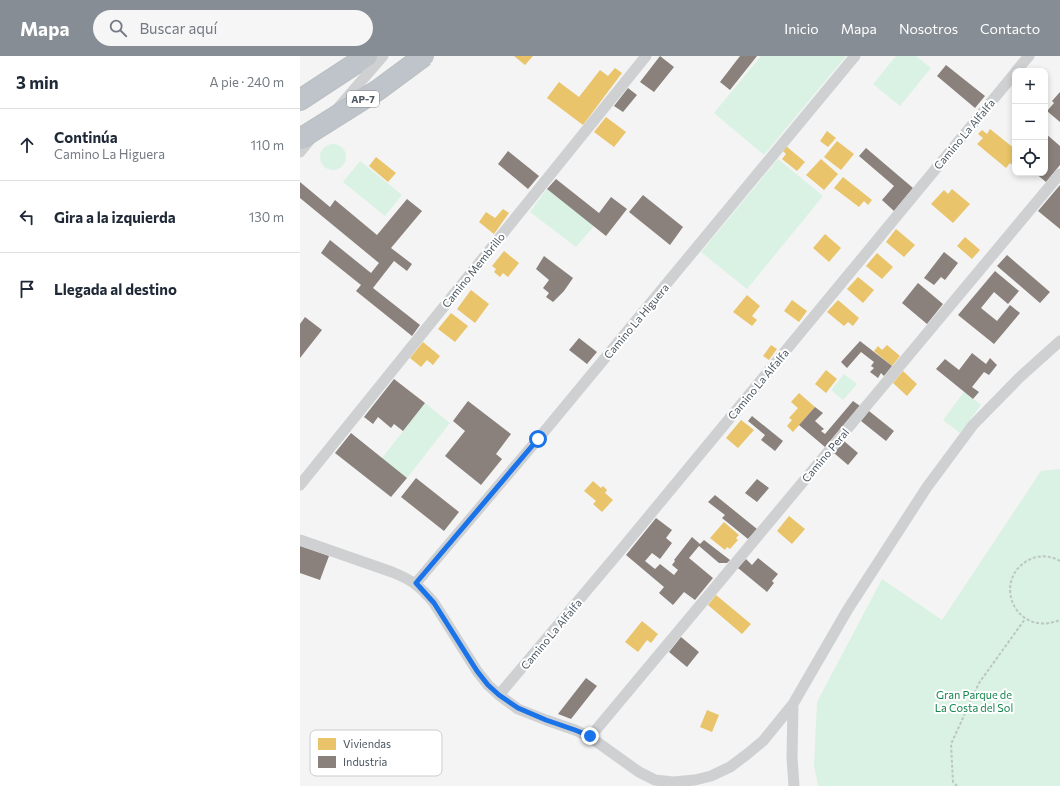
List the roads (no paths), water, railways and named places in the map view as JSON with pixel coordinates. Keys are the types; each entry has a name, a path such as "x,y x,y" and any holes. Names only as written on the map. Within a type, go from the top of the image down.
{"highway":[{"path":"300,100 367,56"},
{"name":"AP-7","path":"300,139 378,90 424,56"}],"street":[{"path":"300,152 383,56"},
{"name":"Camino Membrillo","path":"300,485 646,56"},
{"name":"Camino La Higuera","path":"416,583 548,427 855,56"},
{"name":"Camino La Alfalfa","path":"1019,68 1029,56"},
{"name":"Camino La Alfalfa","path":"499,695 1012,77"},
{"name":"Camino Peral","path":"590,736 1060,174"},
{"path":"300,540 392,572 416,583 434,603 480,676 499,695 518,708 590,736 638,772 655,780 672,782 695,780 711,776 730,767 763,741 793,704 848,609 932,481 973,425 1018,378 1060,341"},
{"path":"793,704 792,757 794,786"}],"park label":[{"name":"Gran Parque de La Costa del Sol","path":"974,700"}]}
